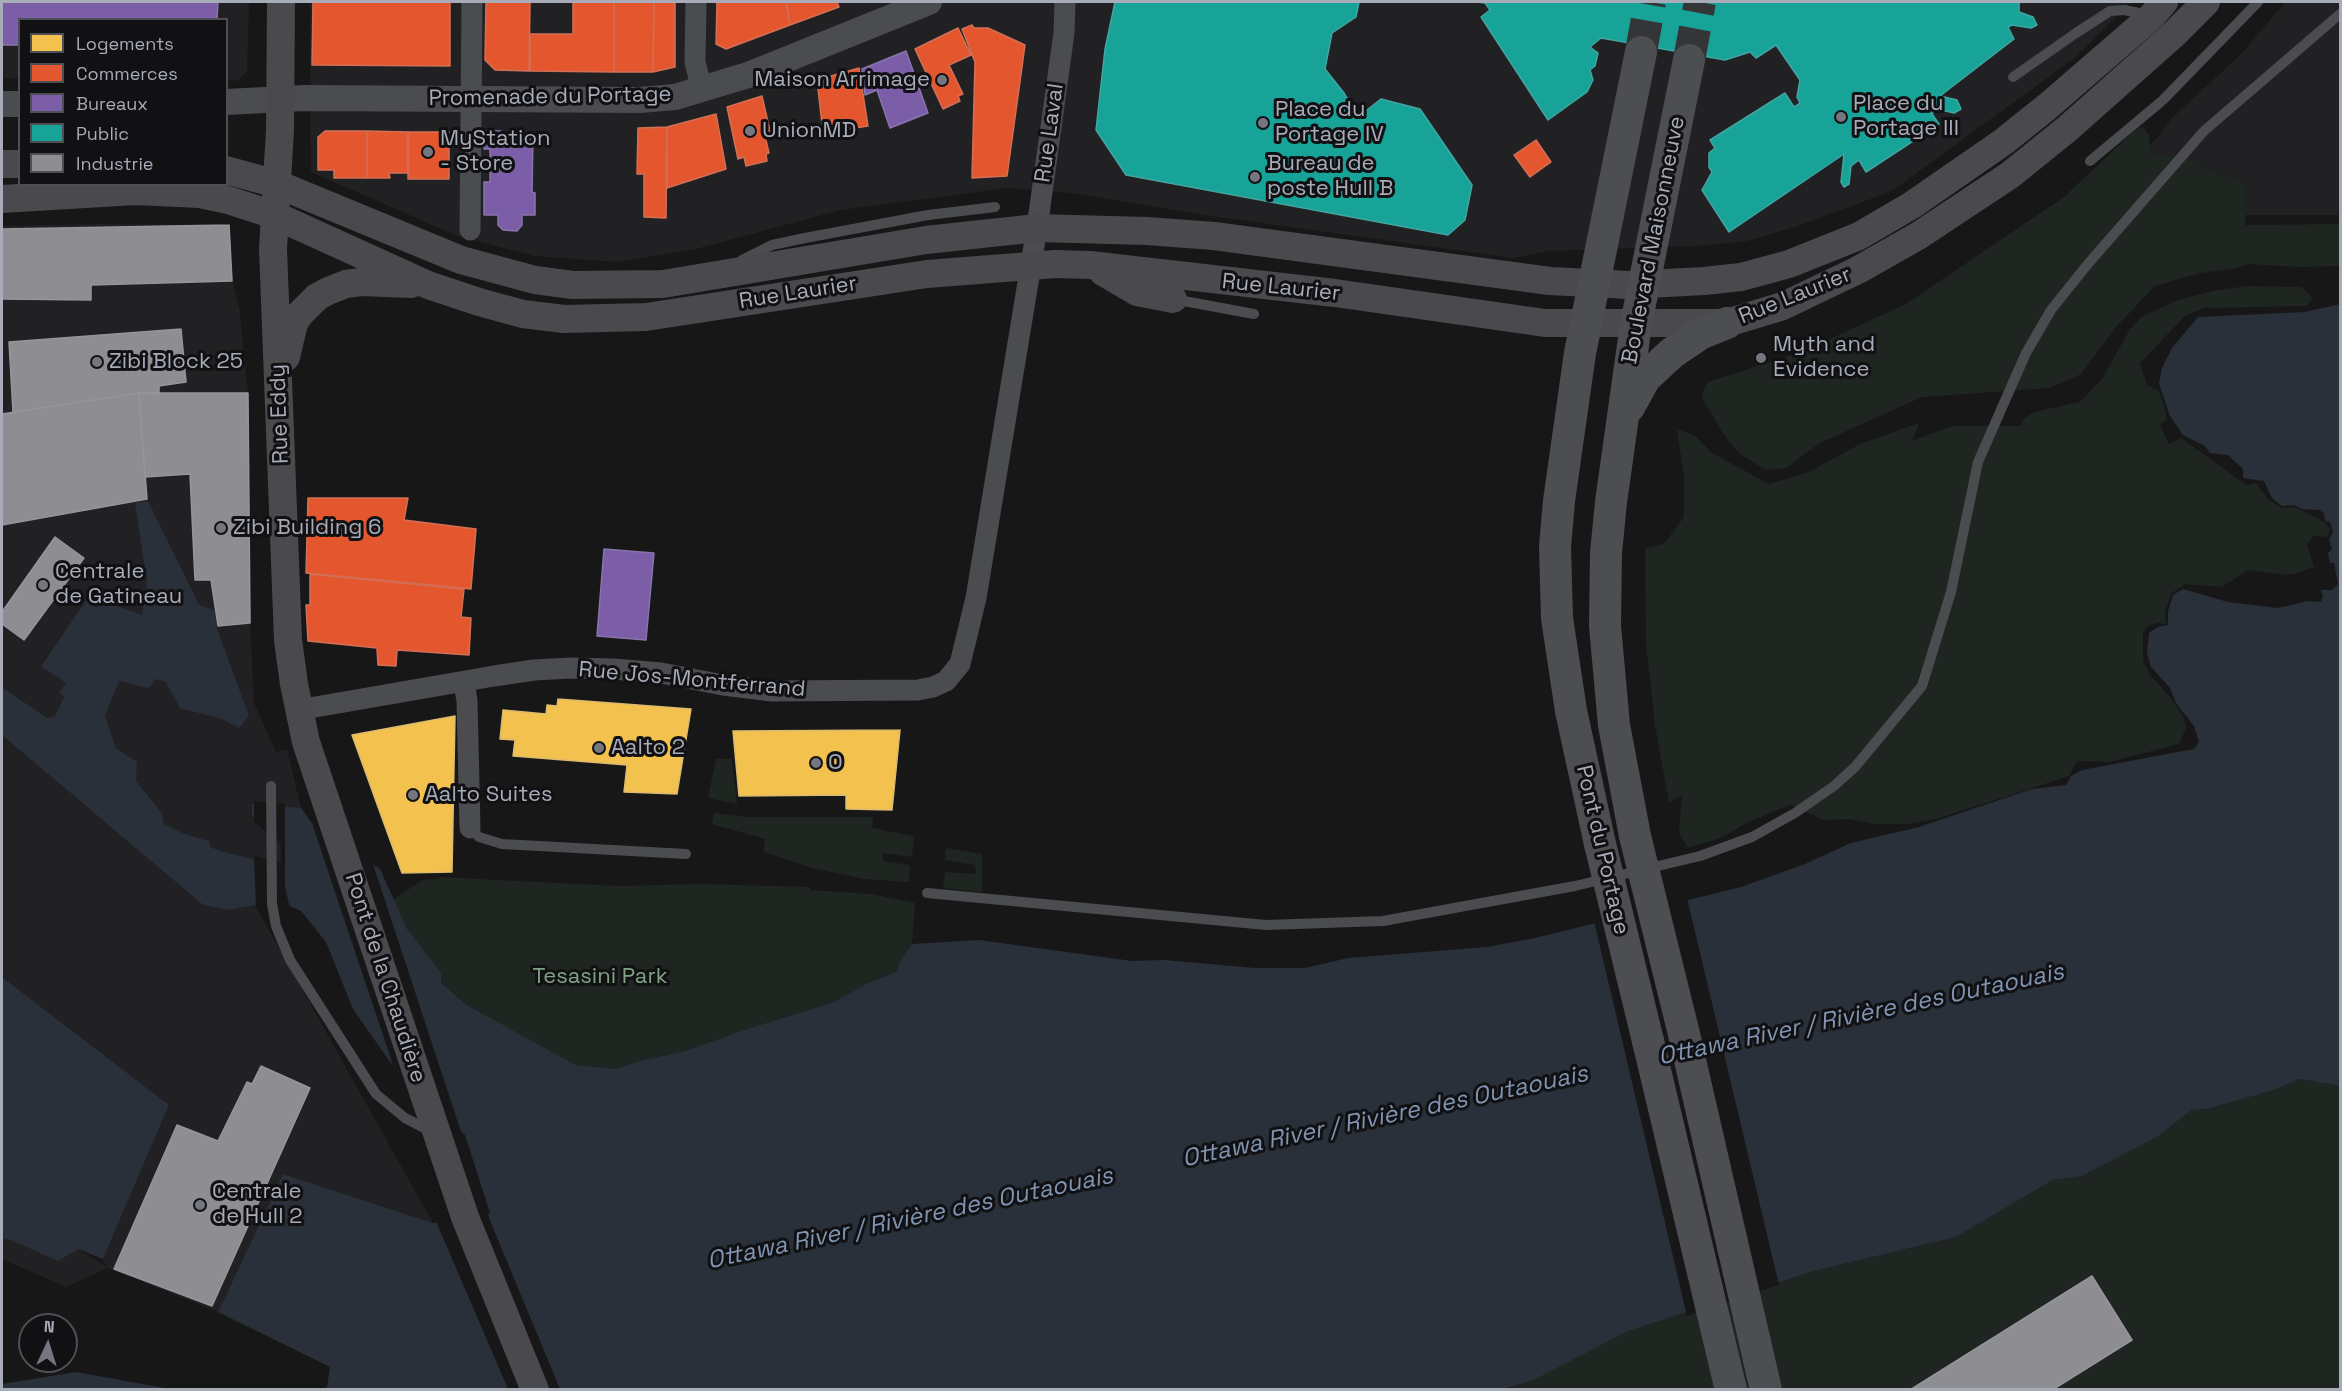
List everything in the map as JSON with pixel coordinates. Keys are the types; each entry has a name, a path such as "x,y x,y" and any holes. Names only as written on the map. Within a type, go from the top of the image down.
{"main road":[{"name":"Rue Eddy","path":"281,2 280,101 274,215 288,640 298,710 306,742 333,820"},
{"name":"Rue Laurier","path":"2,199 135,190 200,194 228,200 274,215 428,285 523,314 564,320 605,320 676,313 917,276 1031,264 1090,265 1335,293 1545,323 1581,352 1636,324 1727,323 1782,306 1858,270 1918,236 2010,175 2067,129 2173,35 2206,2"},
{"name":"Rue Laurier","path":"228,171 277,184 461,260 536,280 573,285 663,284 926,240 1037,228 1202,235 1511,277 1595,285 1643,285 1714,280 1757,274 1789,264 1859,236 1912,205 2003,142 2048,106 2158,9"},
{"path":"1581,352 1641,52"},
{"name":"Boulevard Maisonneuve","path":"1622,421 1635,382 1636,324 1689,60"},
{"path":"2,164 18,164"},
{"path":"1090,265 1137,292 1173,299"},
{"path":"279,391 294,323 317,297 346,284 428,285"},
{"path":"1635,382 1684,344 1700,334 1727,323"},
{"name":"Pont du Portage","path":"1581,352 1559,501 1555,547 1557,618 1571,711 1600,844 1731,1389"},
{"name":"Pont du Portage","path":"1622,421 1606,553 1605,626 1614,725 1635,836 1684,1034 1766,1389"},
{"name":"Pont de la Chaudière","path":"333,820 465,1217 535,1389"}],"street":[{"path":"470,230 472,2"},
{"path":"696,2 695,62 702,90"},
{"name":"Promenade du Portage","path":"228,102 305,98 640,100 675,97 748,75 929,2"},
{"name":"Rue Laval","path":"1031,264 1064,33 1065,2"},
{"path":"2,104 18,104"},
{"name":"Rue Jos-Montferrand","path":"298,710 534,670 571,668 661,673 772,691 918,690 946,681 960,664 972,619 1031,264"},
{"path":"464,682 467,700 470,828"}],"lane":[{"path":"2090,161 2163,100 2258,2"},
{"path":"2013,77 2110,11 2158,9"},
{"path":"927,894 1266,925 1383,921 1575,886 1700,856 1752,837 1795,813 1834,786 1873,747 1922,686 1951,592 1978,462 2011,384 2051,310 2087,264 2204,131 2340,14"},
{"path":"712,275 771,245 897,220 995,207"},
{"path":"1173,299 1254,314"},
{"name":"Pont de la Chaudière","path":"271,786 272,896 276,926 295,970 376,1095 405,1118 437,1135"},
{"path":"470,828 480,837 502,844 686,854"}],"shaded area":[{"path":"2,2 249,2 247,71 237,81 228,80 228,18 18,18 18,78 2,78"},
{"path":"310,2 2131,2 2076,57 1892,191 1798,226 1747,241 1698,246 1549,251 1513,258 1204,215 1071,193 1008,188 841,210 696,249 618,262 534,256 455,235 311,172"},
{"path":"2285,2 2340,2 2340,215 2231,215 2142,156 2173,117 2242,53"},
{"path":"230,225 233,284 240,312 248,393 250,623 254,703 276,752 287,749 301,808 284,841 284,866 209,847 209,841 185,834 164,824 162,813 136,781 136,762 116,748 105,716 118,683 89,596 41,665 66,683 60,693 64,695 55,716 47,718 2,687 2,226"},
{"path":"2,735 203,905 228,910 255,905 433,1223 283,1174 218,1312 108,1268 66,1287 2,1259 2,1239 78,1249 107,1267 103,1259 169,1105 2,977"}],"green space":[{"path":"2143,127 2149,135 2151,154 2194,161 2210,172 2239,179 2246,185 2245,225 2340,224 2340,266 2298,267 2249,264 2233,269 2200,273 2155,286 2116,327 2081,374 2075,377 2050,388 1922,397 1820,443 1786,468 1766,470 1740,454 1727,439 1703,400 1702,393 1708,382 1804,351 1906,304 2064,197 2135,130"},
{"path":"2247,286 2301,287 2313,298 2307,306 2204,308 2185,316 2140,363 2147,385 2159,391 2163,402 2167,419 2160,425 2169,444 2181,438 2246,485 2256,483 2268,499 2281,508 2295,507 2326,523 2330,529 2327,537 2313,536 2307,545 2314,567 2286,575 2248,570 2222,587 2185,584 2172,593 2165,610 2166,624 2150,625 2143,631 2143,661 2150,675 2170,697 2184,718 2186,728 2179,744 2109,762 2077,761 2069,776 1937,819 1907,824 1873,824 1850,819 1824,820 1790,805 1746,823 1723,837 1688,848 1679,833 1682,795 1669,803 1655,725 1646,644 1645,548 1664,544 1684,517 1684,477 1677,429 1694,435 1712,453 1769,484 1809,472 1860,444 1919,423 1912,441 1952,426 2020,426 2025,418 2034,412 2080,402 2102,379 2129,331 2141,317 2178,300 2213,291"},
{"path":"716,759 732,759 737,804 708,798"},
{"path":"714,813 746,817 873,817 872,828 914,836 912,857 883,853 883,861 910,865 909,882 864,879 812,868 764,852 765,839 712,824"},
{"path":"946,848 982,854 982,892 943,888 945,872 976,874 975,865 945,860"},
{"name":"Tesasini Park","path":"439,877 619,886 702,884 810,887 810,890 871,894 915,903 912,944 900,961 896,972 866,984 834,1002 685,1051 616,1069 576,1065 467,1005 441,983 426,953 420,949 407,929 393,900 422,880 439,879"},
{"path":"2300,1079 2340,1086 2340,1389 1504,1390 1534,1380 1627,1331 1814,1271 1956,1237 2053,1180 2082,1176 2157,1137 2192,1110 2207,1109 2271,1091"}],"water":[{"name":"Ottawa River / Rivière des Outaouais","path":"2340,304 2340,1086 2300,1079 2271,1091 2207,1109 2192,1110 2157,1137 2082,1176 2053,1180 1956,1237 1814,1271 1628,1331 1534,1380 1504,1389 322,1389 327,1387 330,1367 218,1312 283,1174 433,1223 490,1213 465,1135 390,1062 353,1009 326,942 301,911 278,901 228,910 203,905 2,735 2,687 47,718 55,716 64,696 59,693 66,683 41,666 89,596 142,615 147,581 135,503 148,501 199,605 214,610 217,629 249,716 239,728 222,719 180,708 166,682 155,679 149,688 119,681 105,716 116,748 137,762 136,781 162,813 164,824 185,834 209,841 210,847 224,852 284,866 284,841 252,816 252,804 301,808 314,826 380,869 407,929 441,973 441,983 467,1005 576,1065 616,1069 685,1051 834,1002 866,984 896,972 900,961 912,944 979,940 1132,961 1164,960 1255,968 1305,968 1348,958 1487,947 1535,938 1741,887 1805,864 1851,843 1919,827 2032,789 2066,785 2071,776 2082,770 2194,749 2199,742 2194,726 2176,703 2170,688 2151,667 2147,653 2149,633 2158,627 2168,625 2168,611 2173,595 2183,589 2228,602 2278,608 2308,601 2321,602 2323,597 2321,590 2332,590 2338,584 2334,563 2330,563 2328,553 2332,549 2329,540 2333,532 2330,522 2325,521 2324,513 2319,510 2302,509 2294,505 2282,506 2272,498 2264,481 2243,478 2243,469 2228,455 2210,453 2205,446 2183,435 2170,416 2159,383 2162,368 2172,348 2198,317 2305,312"},
{"path":"2,977 169,1105 103,1259 78,1249 58,1261 11,1240 2,1239"},
{"path":"78,1372 170,1389 2,1389 2,1384"}],"pier":[{"path":"254,801 285,804 285,886 290,909 277,904 256,908 254,856 281,862 281,843 254,822"},
{"path":"318,825 372,861 480,1190 462,1137 395,1071 313,826"},
{"path":"1687,898 1779,1285 1687,1316 1594,921"},
{"path":"487,1210 560,1389 508,1389 435,1219"}],"building: Logements":[{"name":"Aalto 2","path":"558,699 691,709 677,794 624,792 627,765 513,756 515,740 500,739 503,710 546,714 547,705 557,706"},
{"name":"Aalto Suites","path":"455,716 452,872 402,873 352,735"},
{"name":"O","path":"900,730 892,810 846,809 846,795 739,796 733,731"}],"building: Commerces":[{"path":"313,2 450,2 450,66 312,65"},
{"path":"486,2 530,2 529,71 495,70 485,60"},
{"path":"573,2 614,2 614,72 530,71 530,34 573,34"},
{"path":"614,2 654,2 653,72 614,72"},
{"path":"654,2 675,2 675,67 653,72"},
{"path":"717,2 786,2 790,25 726,49 716,44"},
{"path":"786,2 837,2 839,7 790,25"},
{"path":"972,25 974,28 988,28 1025,45 1007,176 972,178 975,62 962,29"},
{"name":"Maison Arrimage","path":"958,28 971,55 949,65 963,94 958,96 960,101 943,109 915,49"},
{"path":"859,68 868,126 823,133 817,80"},
{"name":"UnionMD","path":"762,96 770,131 764,132 769,153 766,154 767,161 746,166 744,157 738,159 727,107"},
{"path":"716,114 726,169 667,188 667,127"},
{"path":"667,127 666,218 644,217 644,174 637,174 638,128"},
{"path":"325,131 367,131 367,178 334,178 334,170 318,170 318,137"},
{"path":"367,131 408,132 408,173 389,173 390,178 367,178"},
{"name":"MyStation - Store","path":"408,132 449,132 449,179 408,179"},
{"path":"1536,140 1551,162 1530,177 1514,155"},
{"path":"308,498 408,498 404,520 476,529 471,589 306,573"},
{"path":"310,574 464,589 461,617 471,618 469,655 397,650 396,666 378,665 377,648 308,641 306,605 310,605"}],"building: Bureaux":[{"path":"2,2 218,2 217,18 18,18 18,45 2,45"},
{"path":"906,51 928,113 890,128 877,90 865,95 862,69"},
{"path":"484,131 533,135 532,192 535,193 535,215 522,215 522,225 517,231 503,230 498,225 498,215 484,215 484,182 490,182 490,149 484,149"},
{"path":"604,549 654,553 646,640 597,636"}],"building: Public":[{"name":"Place du Portage IV","path":"1115,2 1359,2 1356,17 1332,33 1325,69 1344,93 1358,117 1381,99 1420,109 1472,185 1465,220 1448,235 1126,175 1096,130 1105,49"},
{"name":"Place du Portage III","path":"1477,2 2021,2 2019,12 2033,17 2037,25 2031,28 2012,25 2008,27 2014,39 1940,96 1957,100 1961,109 1954,113 1937,109 1932,114 1939,124 1866,172 1859,160 1851,166 1849,184 1844,187 1841,182 1844,154 1729,232 1702,190 1712,172 1709,167 1709,153 1715,148 1710,140 1785,93 1794,107 1800,103 1797,97 1800,80 1776,45 1756,58 1750,52 1725,60 1601,38 1590,47 1598,53 1595,66 1590,70 1593,80 1587,92 1548,120 1481,17 1490,10 1485,3"}],"building: Industrie":[{"path":"229,225 232,281 91,285 91,300 2,299 2,229"},
{"name":"Zibi Block 25","path":"181,329 186,382 159,386 159,394 139,393 13,412 9,342"},
{"name":"Zibi Building 6","path":"139,393 248,393 250,623 218,626 211,580 195,580 190,474 145,477"},
{"path":"139,393 147,499 2,525 2,414"},
{"name":"Centrale de Gatineau","path":"55,537 84,558 24,640 2,624 2,612"},
{"name":"Centrale de Hull 2","path":"261,1066 310,1088 212,1306 114,1269 177,1125 218,1141 247,1082 252,1084"},
{"path":"2092,1276 2132,1340 2052,1390 1910,1390"}],"tunnel":[{"path":"1641,52 1650,2"},
{"path":"1689,60 1700,2"}],"place":[{"name":"Maison Arrimage","path":"942,80"},
{"name":"Place du Portage III","path":"1841,117"},
{"name":"Place du Portage IV","path":"1263,123"},
{"name":"UnionMD","path":"750,131"},
{"name":"MyStation - Store","path":"428,152"},
{"name":"Bureau de poste Hull B","path":"1255,177"},
{"name":"Myth and Evidence","path":"1761,358"},
{"name":"Zibi Block 25","path":"97,362"},
{"name":"Zibi Building 6","path":"221,528"},
{"name":"Centrale de Gatineau","path":"43,585"},
{"name":"Aalto 2","path":"599,748"},
{"name":"O","path":"816,763"},
{"name":"Aalto Suites","path":"413,795"},
{"name":"Centrale de Hull 2","path":"200,1205"}]}
